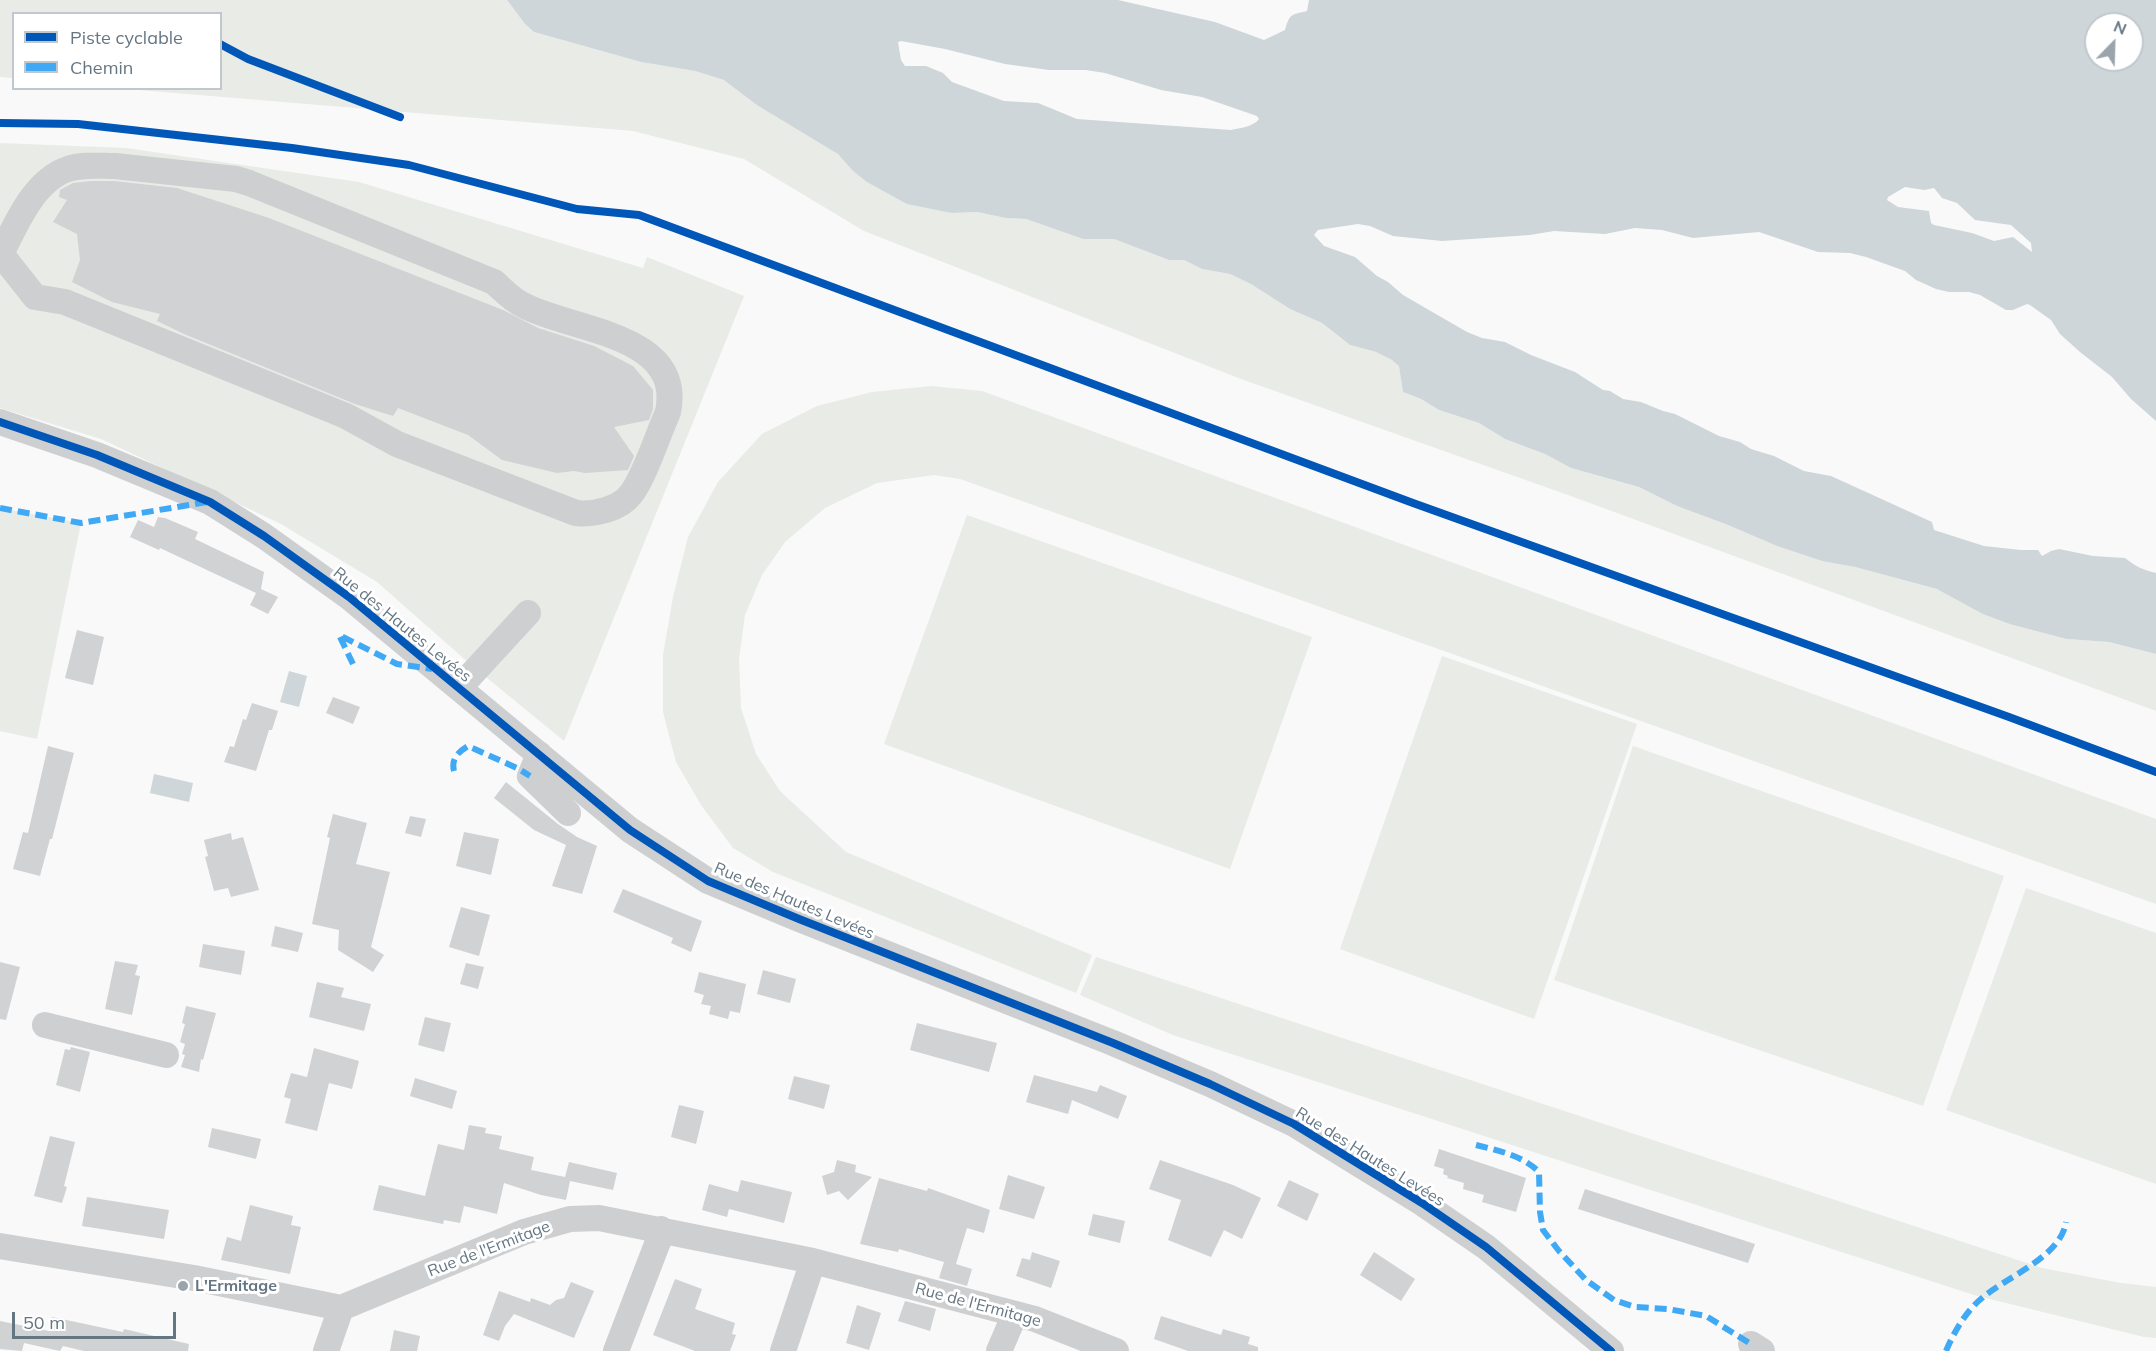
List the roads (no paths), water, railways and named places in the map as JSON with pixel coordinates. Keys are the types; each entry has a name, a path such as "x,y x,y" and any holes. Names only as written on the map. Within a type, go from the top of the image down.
{"street":[{"path":"115,166 236,180 249,183 494,282 522,305 634,345 657,361 669,384 671,399 668,412 630,495 618,505 590,515 576,513 397,444 345,416 65,302 35,297 0,254 42,184 70,168 115,166"},
{"name":"Rue des Hautes Levées","path":"0,422 97,455 210,502 264,536 349,597 630,830 708,881 809,924 1113,1042 1294,1124 1422,1203 1486,1247 1611,1351"},
{"path":"459,688 528,613"},
{"path":"539,754 530,776 568,813"},
{"path":"45,1025 166,1055"},
{"name":"Rue de l'Ermitage","path":"341,1308 524,1232 570,1219 599,1218 820,1263 1035,1319 1116,1351"},
{"path":"616,1351 660,1239 661,1229"},
{"path":"0,1246 194,1278 341,1308 326,1351"},
{"path":"783,1351 820,1263"},
{"path":"797,1351 820,1263"},
{"path":"999,1351 1015,1314"}],"place":[{"name":"L'Ermitage","path":"183,1286"}]}
